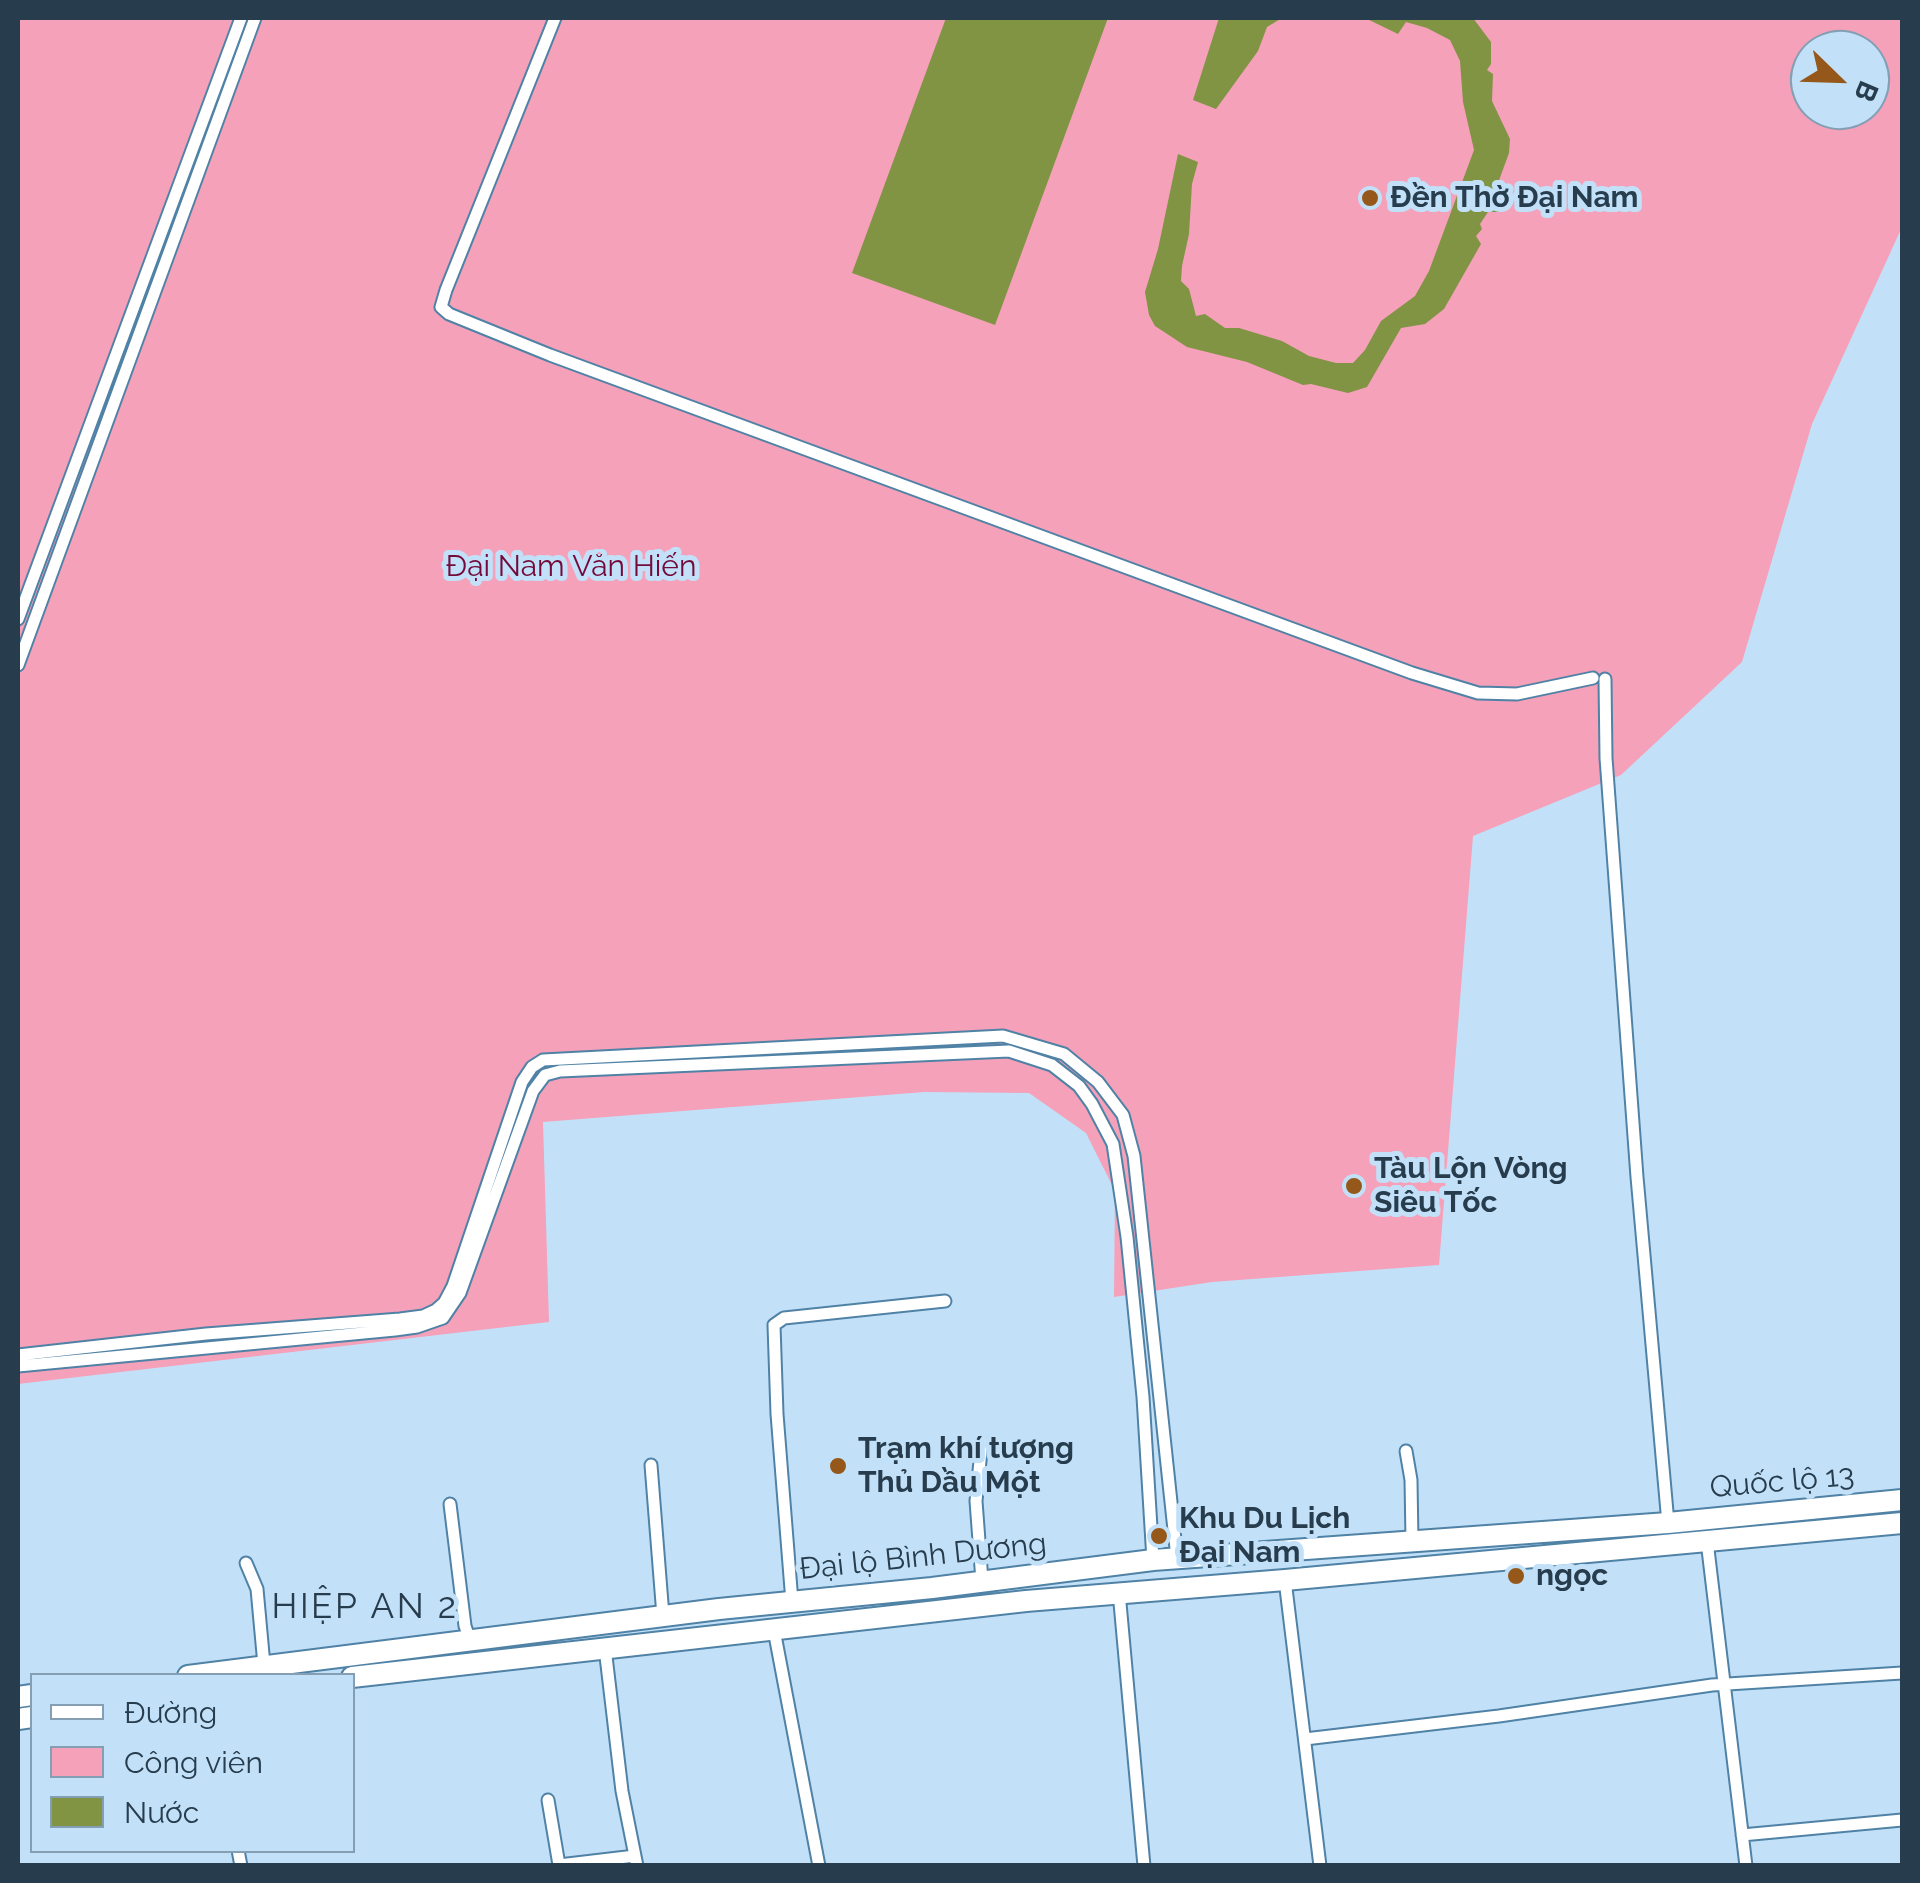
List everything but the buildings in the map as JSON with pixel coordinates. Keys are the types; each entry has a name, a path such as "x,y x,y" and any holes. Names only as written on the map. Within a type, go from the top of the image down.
{"highway":[{"name":"Quốc lộ 13","path":"1668,1523 1902,1500"},
{"path":"1706,1519 1707,1541"},
{"name":"Đại lộ Bình Dương","path":"209,1673 662,1616 982,1581 1153,1549 1412,1542 1668,1523"},
{"path":"1668,1523 1670,1544"},
{"name":"Quốc lộ 13","path":"1670,1544 1902,1523"},
{"name":"Đại lộ Bình Dương","path":"355,1677 1156,1588 1285,1580 1670,1544"},
{"path":"1176,1548 1178,1587"},
{"path":"1153,1549 1156,1588"}],"street":[{"path":"18,620 241,18"},
{"path":"18,665 255,18"},
{"path":"555,18 446,290 440,307 449,314 568,362 1412,674 1478,693 1517,694 1599,678 1668,1523"},
{"path":"18,1355 206,1334 400,1320 436,1310 453,1286 522,1082 532,1067 543,1060 1003,1036 1064,1054 1098,1082 1123,1114 1134,1156 1176,1548"},
{"path":"18,1366 396,1330 443,1318 460,1293 533,1090 546,1075 560,1071 1009,1051 1052,1065 1078,1086 1112,1144 1127,1237 1153,1549"},
{"path":"792,1602 774,1325 784,1318 945,1300"},
{"path":"982,1440 976,1502 982,1581"},
{"path":"1406,1451 1411,1480 1412,1542"},
{"path":"652,1465 662,1616"},
{"path":"450,1504 464,1626 470,1640"},
{"path":"1707,1541 1746,1866"},
{"path":"246,1563 258,1589 264,1665"},
{"path":"1285,1580 1320,1866"},
{"path":"1119,1592 1144,1866"},
{"path":"774,1630 818,1866"},
{"path":"548,1800 559,1865 636,1861 622,1791 604,1648"},
{"path":"1305,1738 1724,1685 1902,1673"},
{"path":"1742,1834 1902,1820"}],"green space":[{"name":"Đại Nam Văn Hiến","path":"18,18 1902,18 1902,227 1812,424 1742,662 1621,775 1473,836 1439,1265 1212,1282 1114,1297 1115,1191 1086,1133 1029,1093 924,1092 543,1122 549,1322 18,1384"}],"water":[{"path":"946,18 1108,18 995,325 852,273"},
{"path":"1219,18 1282,18 1267,27 1258,51 1216,109 1193,100"},
{"path":"1365,18 1473,18 1491,42 1491,64 1487,70 1493,74 1492,101 1510,139 1494,194 1496,201 1503,203 1501,212 1488,212 1480,224 1482,229 1476,236 1481,244 1444,309 1425,324 1401,328 1367,387 1348,393 1303,385 1247,362 1187,347 1155,326 1145,292 1178,154 1198,162 1181,281 1189,289 1196,316 1205,314 1225,328 1239,328 1282,341 1309,356 1353,363 1381,321 1415,296 1429,271 1474,150 1463,102 1460,61 1450,40 1427,28 1406,22 1398,34"}],"place":[{"name":"Đền Thờ Đại Nam","path":"1370,198"},
{"name":"Tàu Lộn Vòng Siêu Tốc","path":"1354,1186"},
{"name":"Trạm khí tượng Thủ Dầu Một","path":"838,1466"},
{"name":"Khu Du Lịch Đại Nam","path":"1159,1536"},
{"name":"ngọc","path":"1516,1576"}],"district":[{"name":"HIỆP AN 2","path":"365,1607"}]}
